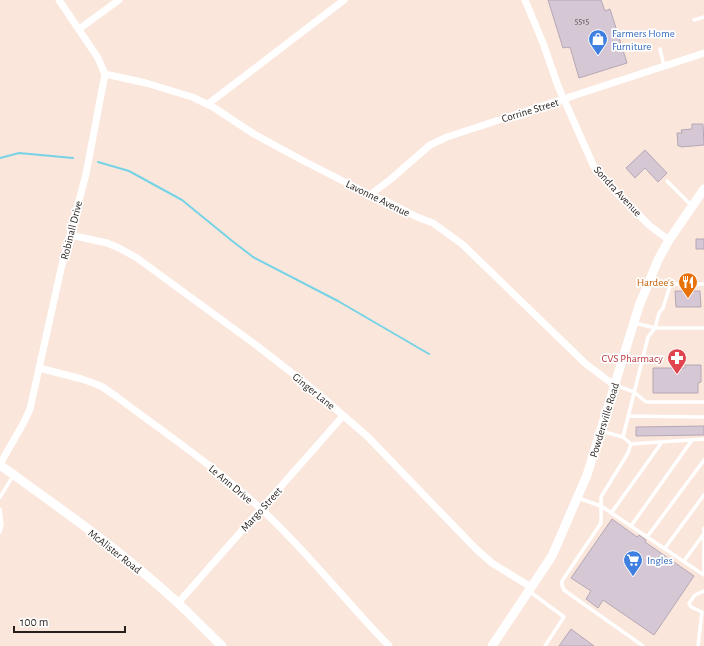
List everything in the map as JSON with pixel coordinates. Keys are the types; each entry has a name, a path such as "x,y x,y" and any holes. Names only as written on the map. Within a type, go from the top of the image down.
{"street":[{"path":"59,0 98,58 104,74"},
{"path":"79,29 119,0"},
{"path":"208,104 344,0"},
{"name":"Sondra Avenue","path":"525,0 564,100 594,168 650,226 668,240"},
{"name":"Corrine Street","path":"370,195 430,145 447,137 704,54"},
{"name":"Lavonne Avenue","path":"104,74 146,83 192,96 208,104 254,134 300,159 370,195 433,223 462,244 586,364 614,385"},
{"name":"Robinall Drive","path":"0,465 23,424 30,408 61,269 86,174 104,74"},
{"name":"Powdersville Road","path":"492,646 552,556 587,475 639,306 658,260 668,240 704,189"},
{"name":"Ginger Lane","path":"70,235 107,243 137,258 256,345 314,390 387,456 476,549 492,563 530,589"},
{"name":"Le Ann Drive","path":"39,368 82,380 106,390 222,475 261,509 302,551 388,646"},
{"name":"Margo Street","path":"178,603 343,416"},
{"name":"McAlister Road","path":"0,465 102,540 178,603 222,646"}],"lane":[{"path":"694,20 704,17"},
{"path":"660,49 664,66"},
{"path":"667,181 692,207"},
{"path":"623,437 648,337 655,328 658,313 663,308 670,286 674,284 704,284"},
{"path":"634,323 655,328 704,328"},
{"path":"614,385 634,392 646,402 704,402"},
{"path":"628,416 704,416"},
{"path":"601,431 623,437 631,444 704,440"},
{"path":"631,526 692,440"},
{"path":"612,512 662,442"},
{"path":"631,444 628,453 600,497 602,506 601,523 562,581 562,585 564,590 643,646"},
{"path":"647,537 704,460"},
{"path":"0,497 14,475"},
{"path":"664,548 704,495"},
{"path":"578,498 602,506 612,512 704,575"},
{"path":"0,509 2,525 0,532"},
{"path":"704,528 704,575"},
{"path":"684,561 704,534"},
{"path":"530,589 564,616 545,646"},
{"path":"698,646 702,612 691,607 689,603 695,595 704,591"}],"building":[{"path":"548,0 601,0 605,11 610,9 627,63 579,78 570,47 563,48"},
{"path":"692,124 703,124 704,145 678,146 677,133 682,133 681,130 692,129"},
{"path":"645,150 667,173 658,182 645,168 635,178 626,168"},
{"path":"696,239 704,239 704,249 696,249"},
{"name":"Hardee's","path":"675,291 700,291 701,307 676,307"},
{"name":"CVS Pharmacy","path":"685,365 701,365 701,382 698,383 698,393 653,393 653,368 685,368"},
{"path":"704,426 704,435 636,436 636,427"},
{"name":"Ingles","path":"612,519 637,537 639,535 646,540 645,542 694,576 654,635 603,600 598,608 586,599 591,591 571,578"},
{"path":"571,629 594,646 559,646"}],"waterway":[{"path":"0,158 19,153 73,158"},
{"path":"98,162 129,171 182,200 253,257 338,301 429,354"}],"place":[{"name":"Farmers Home Furniture","path":"598,56"},
{"name":"Hardee's","path":"688,299"},
{"name":"CVS Pharmacy","path":"677,375"},
{"name":"Ingles","path":"633,577"}]}
